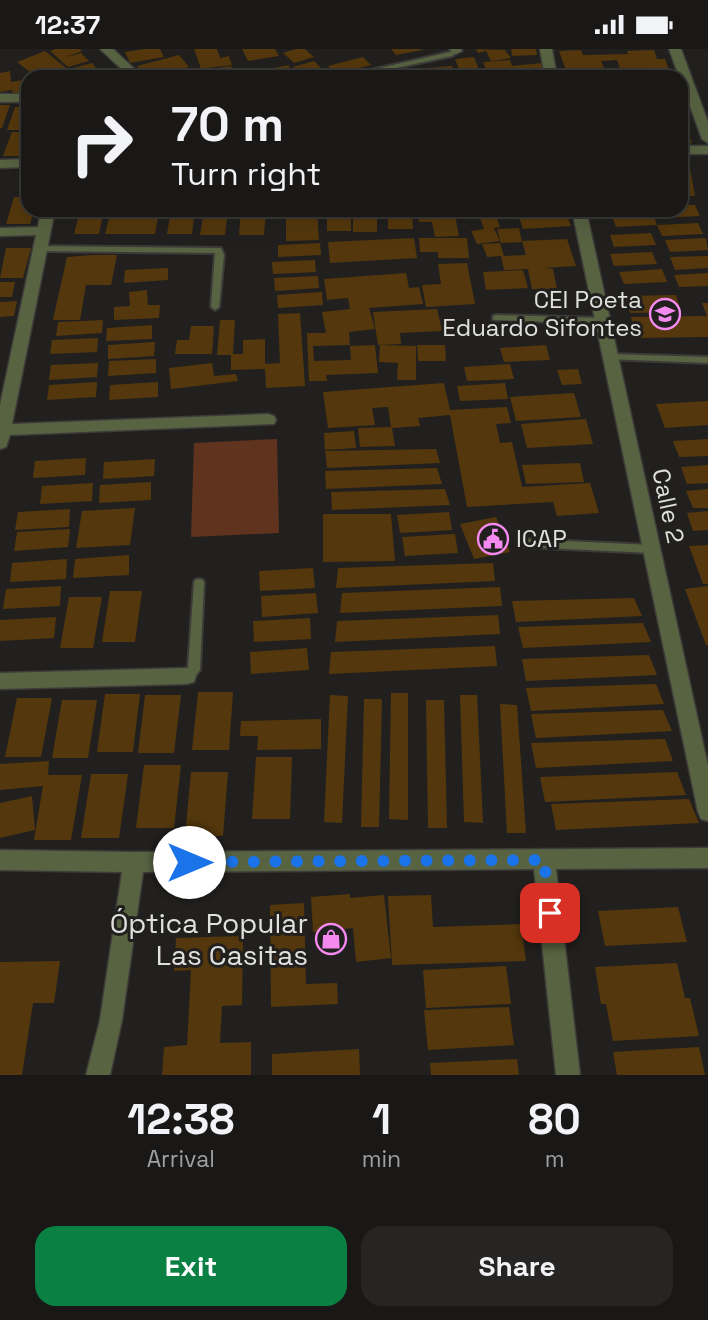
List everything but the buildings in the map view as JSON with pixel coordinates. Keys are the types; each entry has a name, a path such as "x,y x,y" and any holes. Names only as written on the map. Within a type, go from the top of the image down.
{"street":[{"path":"106,49 129,70"},
{"path":"546,49 550,70"},
{"path":"675,49 683,70"},
{"path":"688,84 708,139"},
{"path":"0,98 21,98"},
{"path":"688,150 708,150"},
{"path":"0,163 21,163"},
{"path":"47,217 4,402 1,437 268,420"},
{"name":"Calle 2","path":"581,217 708,812"},
{"path":"0,232 44,230"},
{"path":"0,681 187,676"},
{"path":"0,860 134,862 708,858"},
{"path":"544,860 568,1075"},
{"path":"99,1075 111,1020 134,862"}],"lane":[{"path":"377,70 452,54 455,50"},
{"path":"40,249 218,250 220,255 215,307"},
{"path":"496,318 603,321"},
{"path":"610,356 708,360"},
{"path":"523,543 652,549"},
{"path":"187,676 194,670 199,583"}],"shaded area":[{"path":"277,439 279,533 191,537 194,443"}],"place":[{"name":"CEI Poeta Eduardo Sifontes","path":"665,314"},
{"name":"ICAP","path":"493,539"},
{"name":"Óptica Popular Las Casitas","path":"331,939"}],"route":[{"path":"189,862 544,860 550,913"}]}
